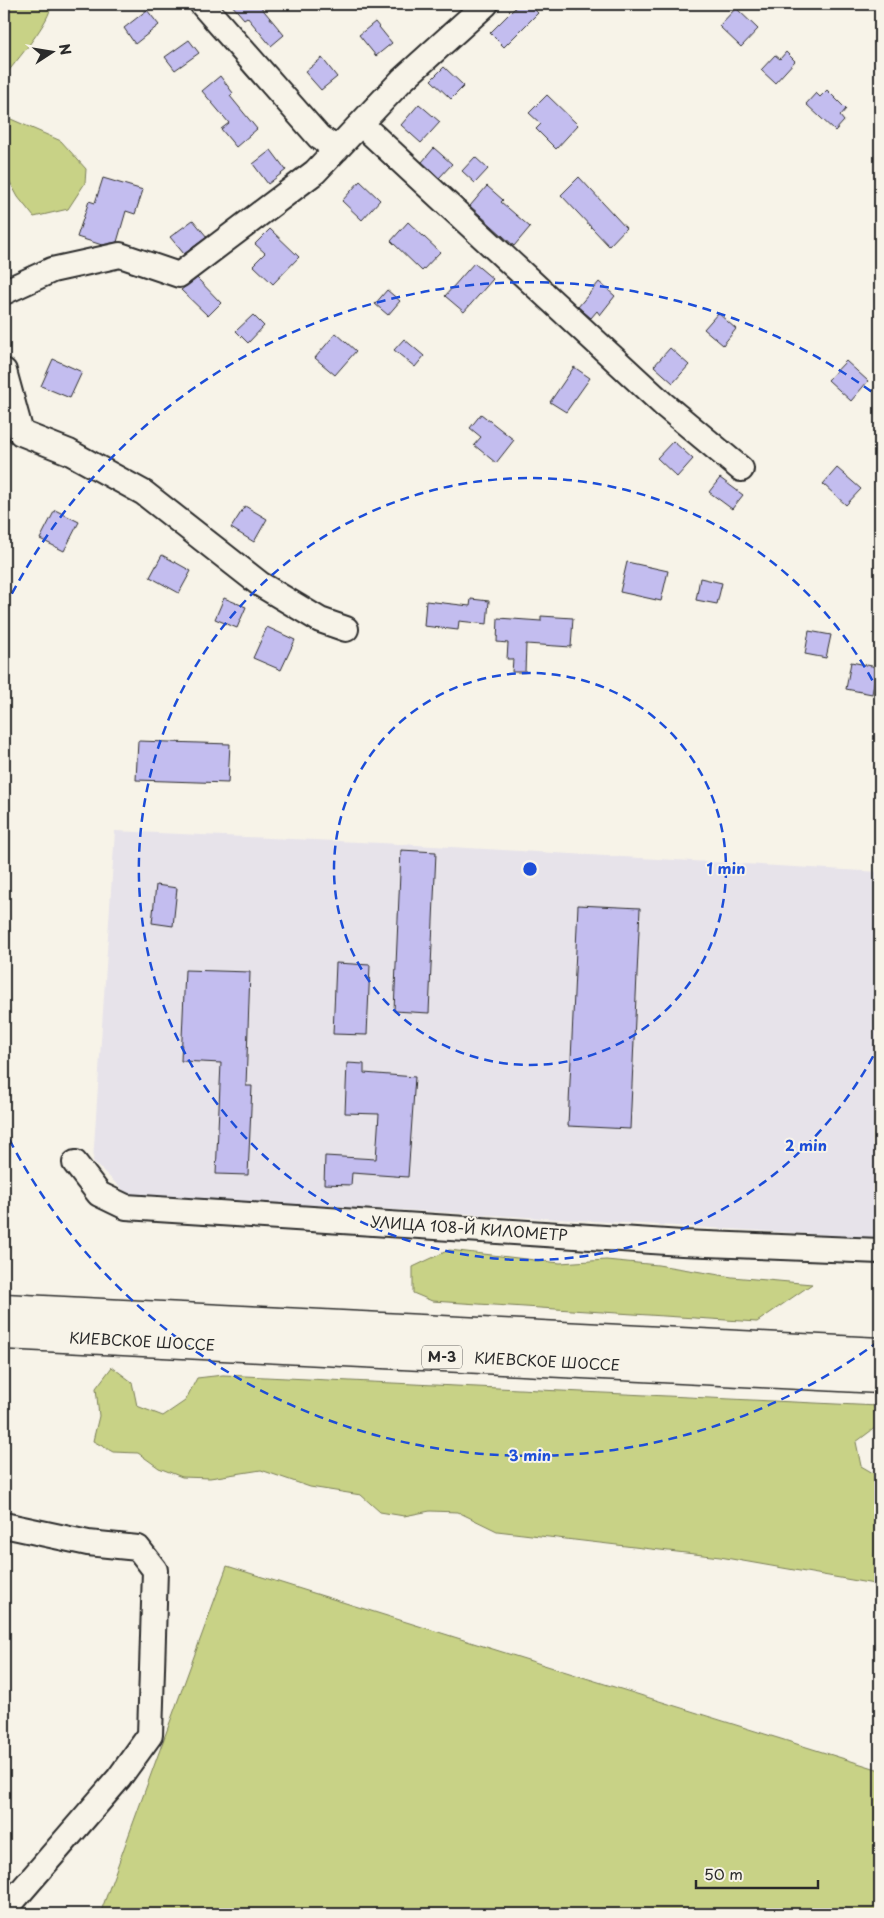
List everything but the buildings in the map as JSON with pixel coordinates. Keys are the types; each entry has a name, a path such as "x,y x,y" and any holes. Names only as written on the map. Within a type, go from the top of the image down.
{"highway":[{"name":"КИЕВСКОЕ ШОССЕ","path":"4,1308 880,1352"},
{"name":"КИЕВСКОЕ ШОССЕ","path":"4,1335 880,1378"}],"street":[{"path":"202,4 319,137 336,149"},
{"path":"4,292 52,270 120,256 179,274 315,172 402,80 486,4"},
{"path":"361,124 664,404 742,469"},
{"path":"4,371 21,433 69,452 144,493 260,584 320,620 346,630"},
{"name":"УЛИЦА 108-Й КИЛОМЕТР","path":"75,1164 99,1194 126,1207 682,1243 880,1251"},
{"path":"4,1525 88,1543 138,1548 155,1570 150,1735 119,1778 4,1911"}],"shaded area":[{"path":"115,831 381,843 880,872 880,1238 419,1211 131,1198 93,1161"}],"green space":[{"path":"4,4 51,4 46,20 4,77"},
{"path":"4,116 61,141 86,169 85,183 68,209 34,217 18,197 4,171"},
{"path":"449,1250 560,1263 606,1260 658,1265 732,1277 812,1284 757,1322 432,1301 413,1293 413,1267"},
{"path":"112,1367 132,1382 137,1406 163,1416 185,1401 197,1378 223,1375 878,1406 876,1427 856,1442 861,1466 880,1477 880,1585 720,1557 497,1531 458,1512 430,1511 404,1516 380,1512 361,1495 310,1487 261,1470 210,1478 182,1477 159,1468 138,1453 113,1452 93,1441 99,1416 96,1388"},
{"path":"227,1566 880,1770 880,1914 100,1914"}]}
